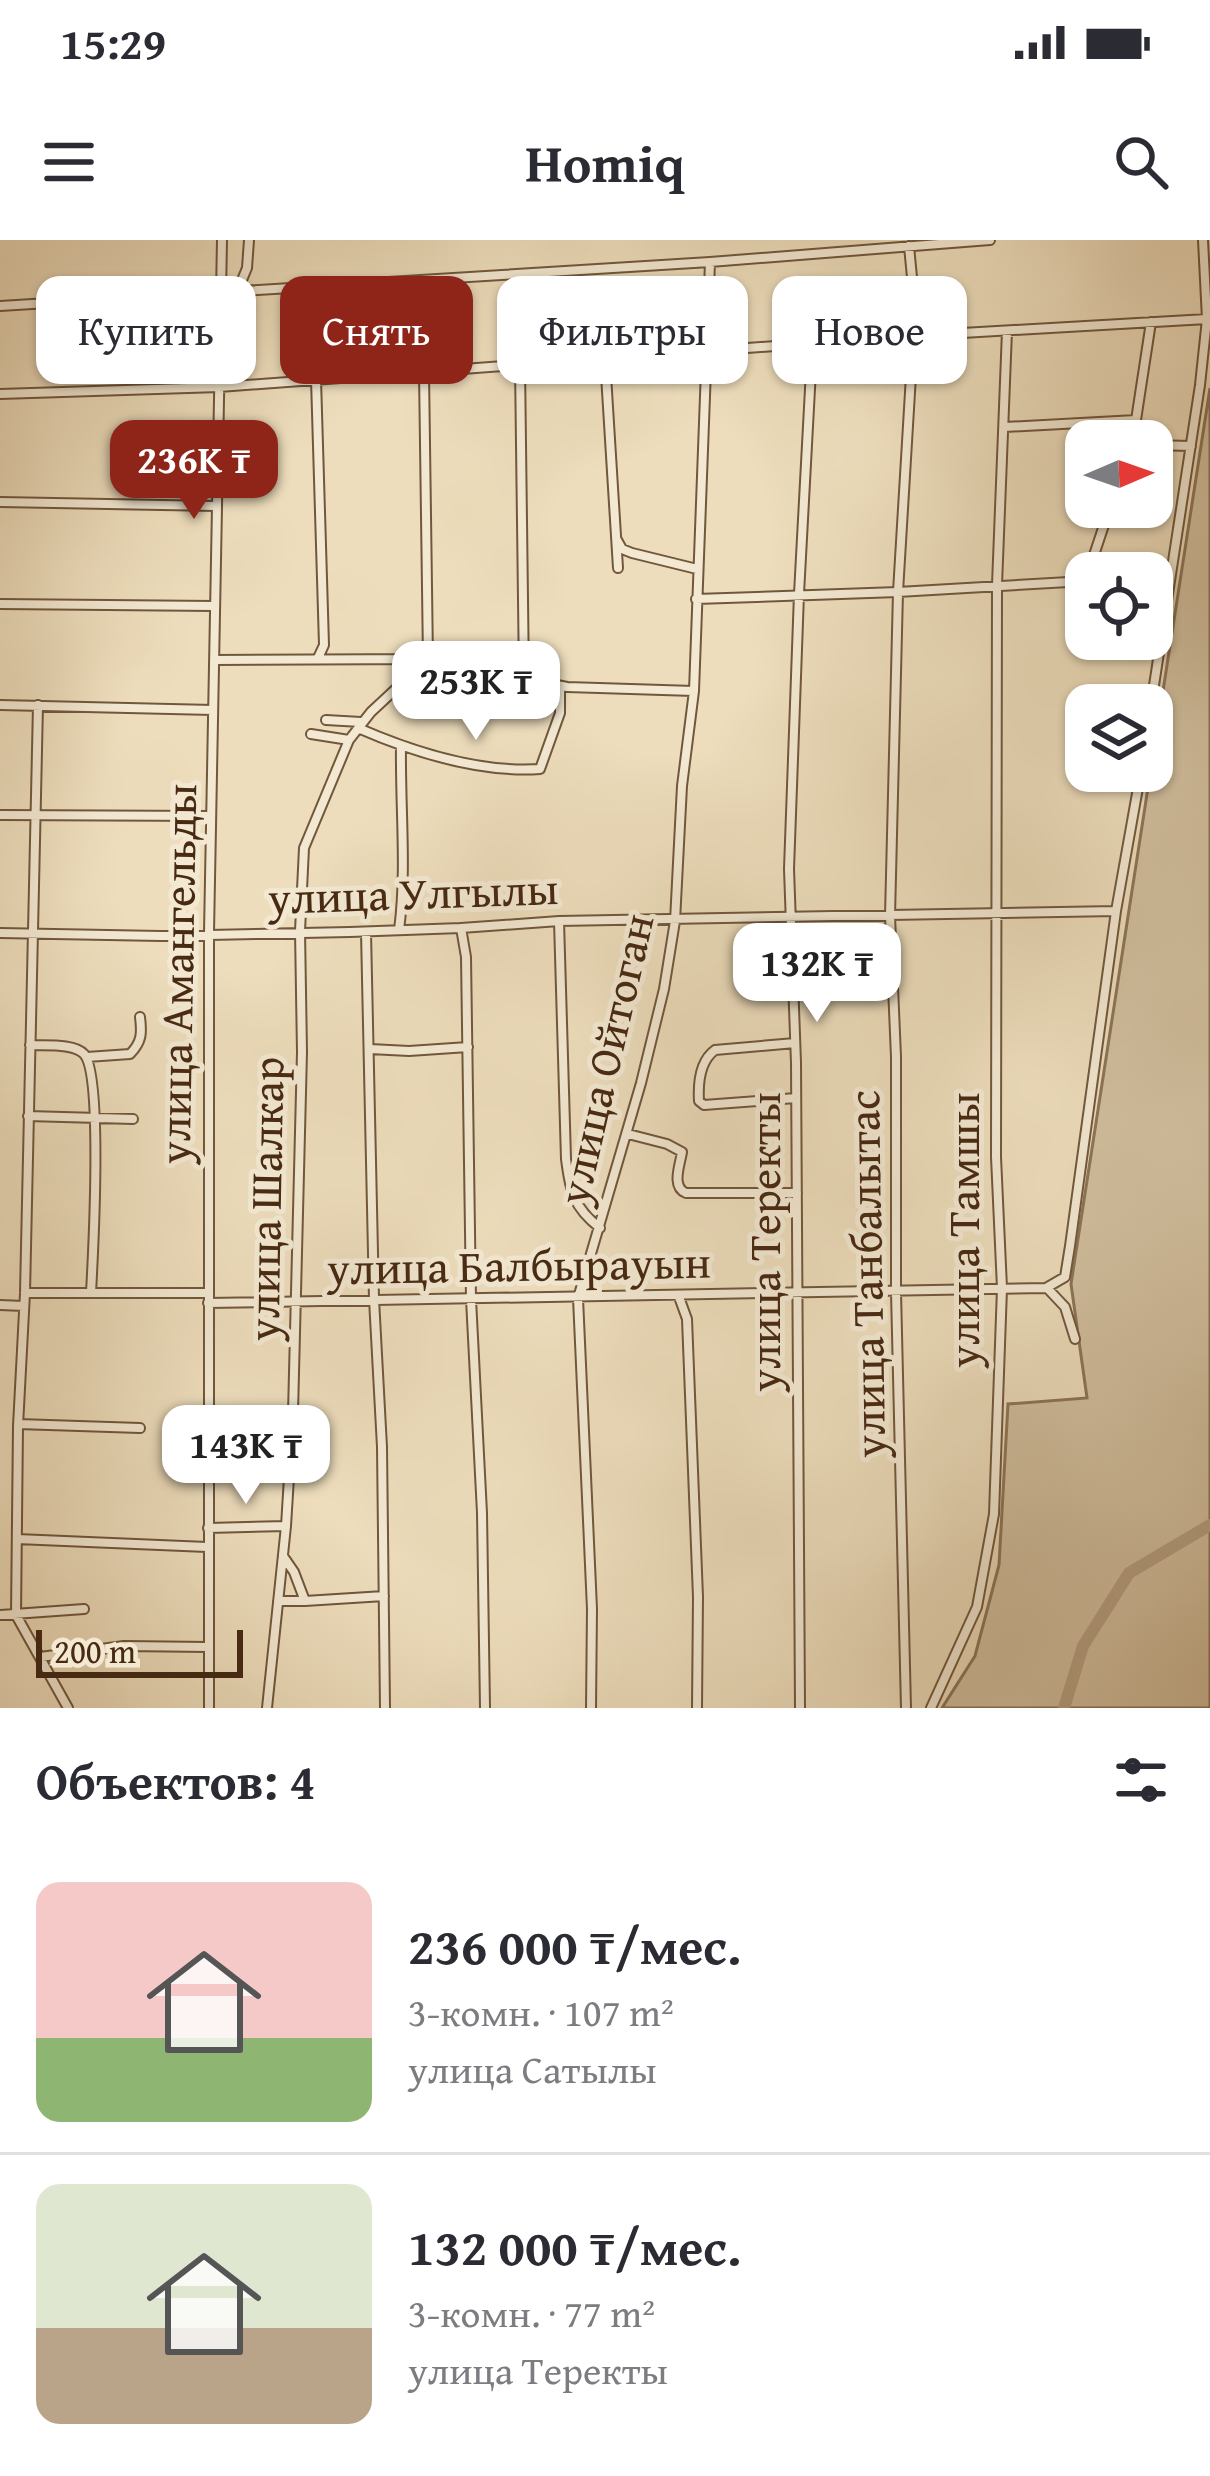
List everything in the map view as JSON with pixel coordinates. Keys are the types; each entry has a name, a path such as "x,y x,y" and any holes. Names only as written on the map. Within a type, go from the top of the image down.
{"street":[{"name":"улица Амангельды","path":"221,276 222,240"},
{"path":"244,276 249,240"},
{"path":"473,277 990,240"},
{"path":"1171,552 1207,319 1203,240"},
{"name":"улица Танбалытас","path":"909,246 914,276"},
{"name":"улица Ойтоган","path":"709,276 710,262"},
{"path":"0,306 36,304"},
{"path":"967,333 1207,319"},
{"path":"1136,420 1151,322"},
{"name":"улица Тамшы","path":"932,1708 977,1607 994,1514 1002,1288 994,913 997,585 1006,331"},
{"path":"0,394 280,383"},
{"name":"улица Амангельды","path":"208,1708 209,933 219,384"},
{"path":"316,384 324,628 324,645 317,659"},
{"path":"424,384 428,659"},
{"path":"520,384 524,678"},
{"path":"606,384 618,568"},
{"name":"улица Ойтоган","path":"591,1708 592,1609 578,1298 628,1134 664,989 675,921 682,786 694,691 705,384"},
{"name":"улица Теректы","path":"800,1708 790,869 809,384"},
{"name":"улица Танбалытас","path":"906,1708 890,916 898,592 911,384"},
{"path":"1005,427 1065,424"},
{"path":"1173,446 1191,446"},
{"path":"0,502 216,506"},
{"path":"616,539 622,549 697,569"},
{"path":"697,599 898,592 1065,579"},
{"path":"0,604 215,606"},
{"path":"214,660 428,659 560,686 694,691"},
{"name":"улица Шалкар","path":"267,1708 293,1413 304,848 349,740 428,659"},
{"path":"326,720 360,726 401,745 474,765 540,769 560,713 560,686"},
{"path":"0,705 213,710"},
{"path":"38,705 16,1615 68,1708"},
{"path":"311,734 349,740"},
{"path":"399,930 404,882 401,745"},
{"path":"1076,1340 1065,1307 1046,1288 1065,1277 1137,792"},
{"path":"0,815 211,816"},
{"name":"улица Улгылы","path":"0,934 366,932 560,921 1116,911"},
{"path":"560,921 566,1159 570,1189 587,1218 600,1228"},
{"path":"461,928 466,957 471,1299 482,1514 485,1708"},
{"path":"366,932 386,1708"},
{"path":"87,1057 130,1054 142,1033 140,1017"},
{"path":"795,1042 715,1050 706,1056 698,1087 704,1105 796,1098"},
{"path":"30,1045 77,1048 87,1057 93,1082 91,1293"},
{"path":"370,1049 468,1047"},
{"path":"28,1116 133,1119"},
{"path":"628,1134 682,1152 680,1191 797,1193"},
{"name":"улица Балбырауын","path":"25,1293 294,1300 1046,1288"},
{"path":"679,1296 687,1319 698,1597 697,1708"},
{"path":"0,1305 24,1306"},
{"path":"18,1424 140,1428"},
{"path":"208,1528 286,1526"},
{"path":"17,1539 208,1547"},
{"path":"282,1555 305,1601"},
{"path":"278,1601 384,1596"},
{"path":"0,1616 84,1609"},
{"path":"40,1657 124,1646 208,1647"}],"shaded area":[{"path":"1210,388 1210,1708 942,1708 975,1656 999,1565 1008,1404 1087,1398 1071,1284 1147,792 1173,792 1173,684 1164,684 1168,660 1173,660 1173,627"}],"waterway":[{"path":"1064,1708 1083,1646 1129,1573 1210,1525"}]}
